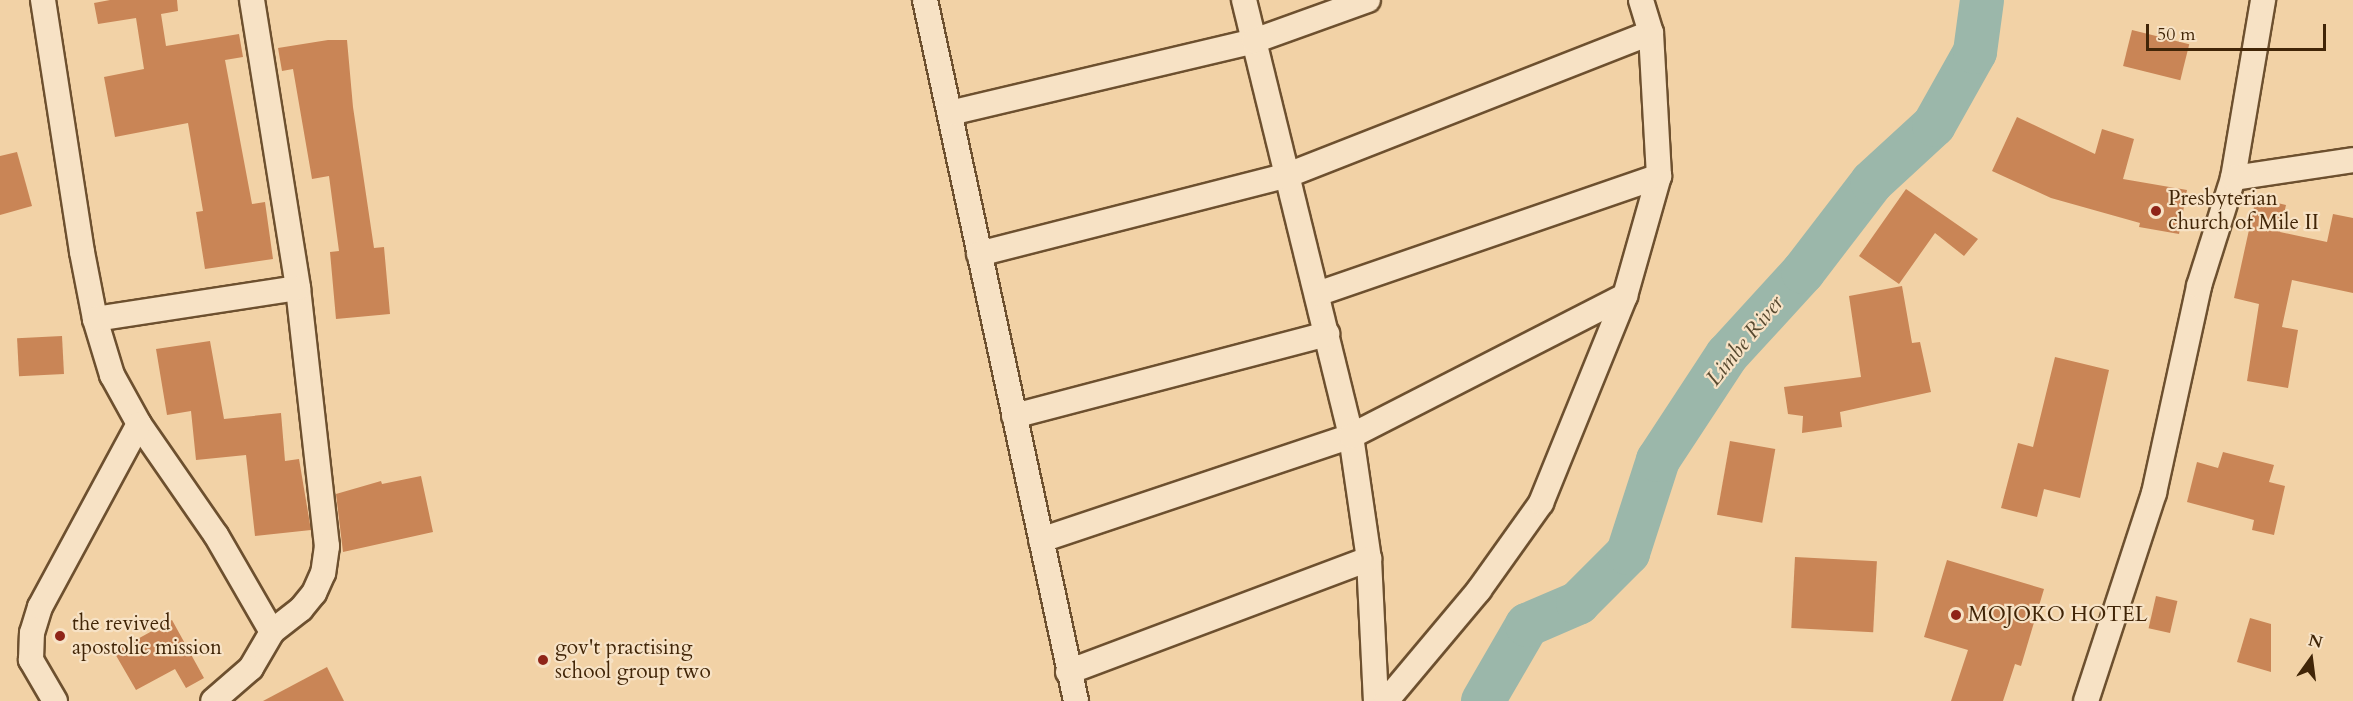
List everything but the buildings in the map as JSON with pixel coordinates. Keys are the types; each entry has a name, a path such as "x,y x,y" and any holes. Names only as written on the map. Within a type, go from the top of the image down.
{"street":[{"path":"43,0 95,319 112,375 139,424 216,535 272,632"},
{"path":"213,701 251,668 272,632 302,609 314,593 323,573 327,546 298,288 252,0"},
{"path":"925,0 1076,701"},
{"path":"1244,0 1328,334 1351,436 1369,559 1376,701"},
{"path":"950,113 1254,41 1368,0"},
{"path":"1386,701 1479,590 1541,503 1625,296 1659,176 1651,33 1641,0"},
{"path":"2086,701 2154,493 2199,286 2233,178 2263,0"},
{"path":"979,254 1288,175 1651,33"},
{"path":"2233,178 2353,160"},
{"path":"1317,294 1659,176"},
{"path":"95,319 298,288"},
{"path":"1041,540 1351,436 1625,296"},
{"path":"1014,416 1328,334"},
{"path":"55,701 31,660 32,633 40,607 139,424"},
{"path":"1068,672 1369,559"}],"waterway":[{"name":"Limbe River","path":"1483,701 1527,625 1578,603 1628,553 1658,460 1727,355 1803,272 1872,182 1934,125 1975,52 1982,0"}],"place":[{"name":"Presbyterian church of Mile II","path":"2156,211"},
{"name":"MOJOKO HOTEL","path":"1956,615"},
{"name":"the revived apostolic mission","path":"60,636"},
{"name":"gov't practising school group two","path":"543,660"}]}
